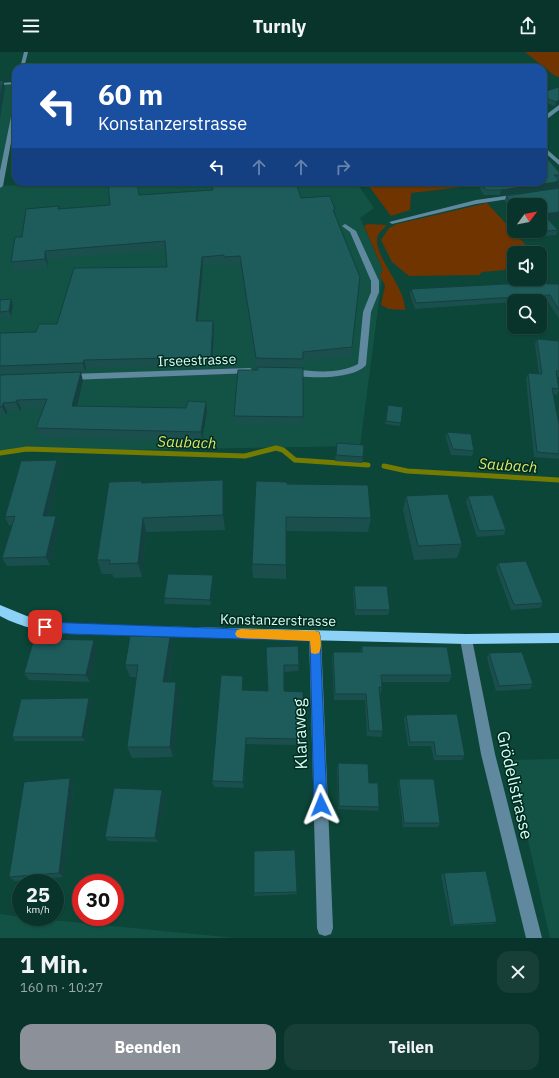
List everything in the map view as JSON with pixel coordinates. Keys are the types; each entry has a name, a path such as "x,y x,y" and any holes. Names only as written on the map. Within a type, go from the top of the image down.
{"main road":[{"name":"Konstanzerstrasse","path":"0,610 24,622 45,627 70,629 466,639 559,638"}],"street":[{"path":"23,64 26,52"},
{"path":"0,84 12,83"},
{"path":"547,117 559,107"},
{"path":"0,186 12,123"},
{"path":"547,152 559,163"},
{"path":"392,222 476,202 525,195"},
{"path":"282,372 345,373 356,370 362,365 367,312 376,292 375,280 353,231 345,226"},
{"name":"Irseestrasse","path":"64,377 261,372"},
{"name":"Klaraweg","path":"315,636 325,928"},
{"name":"Grödelistrasse","path":"466,639 488,754 534,938"}],"shaded area":[{"path":"525,52 559,52 559,77 555,76 547,70 547,64 540,64"},
{"path":"12,83 12,123 0,186 0,84"},
{"path":"0,186 359,186 374,208 360,218 383,270 360,446 0,452"},
{"path":"369,186 470,186 411,193 410,210 391,216"},
{"path":"487,203 507,225 507,238 519,238 527,246 507,246 507,267 505,270 482,272 479,275 409,276 392,262 381,240 389,228 397,224"},
{"path":"368,224 387,225 378,235 377,242 383,260 400,291 404,301 405,310 389,309 381,305 385,286 380,275 383,270 364,226"},
{"path":"559,759 559,938 550,938 510,760"},
{"path":"0,914 12,916 12,926 64,926 64,921 72,922 72,926 113,926 235,938 0,938"}],"building":[{"path":"3,80 0,97 0,81"},
{"path":"559,87 559,100 556,102 547,99 547,91"},
{"path":"547,158 559,172 559,175 554,175 559,180 556,181 557,182 547,183"},
{"path":"108,186 138,186 139,195 213,190 212,186 297,186 301,198 330,196 335,209 333,210 360,277 352,347 303,352 303,359 256,358 240,256 224,257 224,255 202,257 196,321 213,321 211,357 84,360 83,363 0,366 0,333 36,332 39,324 57,324 74,268 167,267 165,241 45,251 45,259 11,262 15,237 22,237 26,209 59,206 58,209 110,205"},
{"path":"483,186 529,186 501,190 486,190"},
{"path":"559,188 559,212 547,214 547,198 508,198 506,196"},
{"path":"547,218 558,230 547,231"},
{"path":"507,284 507,286 547,286 547,284 559,284 559,310 550,295 547,294 507,294 507,298 416,303 411,289"},
{"path":"11,299 9,311 0,312 0,300"},
{"path":"537,339 559,341 559,371 556,371 559,389 552,388 559,424 559,454 537,452 528,373 542,374"},
{"path":"257,367 303,368 303,417 234,416 238,370 258,370"},
{"path":"81,372 72,406 186,408 188,401 206,402 201,432 36,428 47,399 17,400 16,402 3,403 2,407 0,407 0,375"},
{"path":"388,405 403,407 401,423 386,421"},
{"path":"447,432 471,434 474,451 453,449"},
{"path":"337,443 364,445 363,457 336,455"},
{"path":"57,460 43,516 56,516 46,557 2,558 15,516 5,517 21,461"},
{"path":"223,480 223,515 143,518 138,563 109,564 110,560 97,560 109,482 142,481 141,483"},
{"path":"256,481 287,482 287,484 368,485 371,518 286,517 286,565 252,564"},
{"path":"448,494 462,544 418,546 406,496"},
{"path":"493,495 506,530 479,531 468,496"},
{"path":"526,561 543,603 514,605 498,563"},
{"path":"168,574 213,575 210,600 164,598"},
{"path":"354,586 387,586 390,610 356,610"},
{"path":"130,636 170,637 163,682 176,682 170,747 127,747 138,665 125,665"},
{"path":"34,639 94,640 86,675 24,673"},
{"path":"298,646 299,665 284,665 284,691 303,692 303,739 246,738 243,782 212,781 221,675 243,676 242,690 268,691 266,647"},
{"path":"362,646 447,647 452,675 381,675 382,687 379,687 383,731 369,731 366,694 335,694 333,652 362,652"},
{"path":"522,652 533,684 499,686 489,653"},
{"path":"89,698 82,737 12,737 21,699"},
{"path":"457,714 465,756 436,756 434,742 410,742 406,715"},
{"path":"338,763 368,764 369,783 378,783 379,807 339,806"},
{"path":"70,778 59,873 12,874 12,877 9,877 24,782"},
{"path":"399,779 434,779 440,823 404,823"},
{"path":"114,788 162,790 155,838 105,837"},
{"path":"295,850 297,892 254,893 254,851"},
{"path":"486,871 497,922 453,925 444,873"}],"waterway":[{"name":"Saubach","path":"0,453 27,449 245,456 276,448 283,450 295,460 368,465"},
{"name":"Saubach","path":"384,466 407,471 559,480"}],"slow traffic":[{"path":"241,634 315,636 315,649"}],"route":[{"path":"45,627 315,636 321,805"}]}
